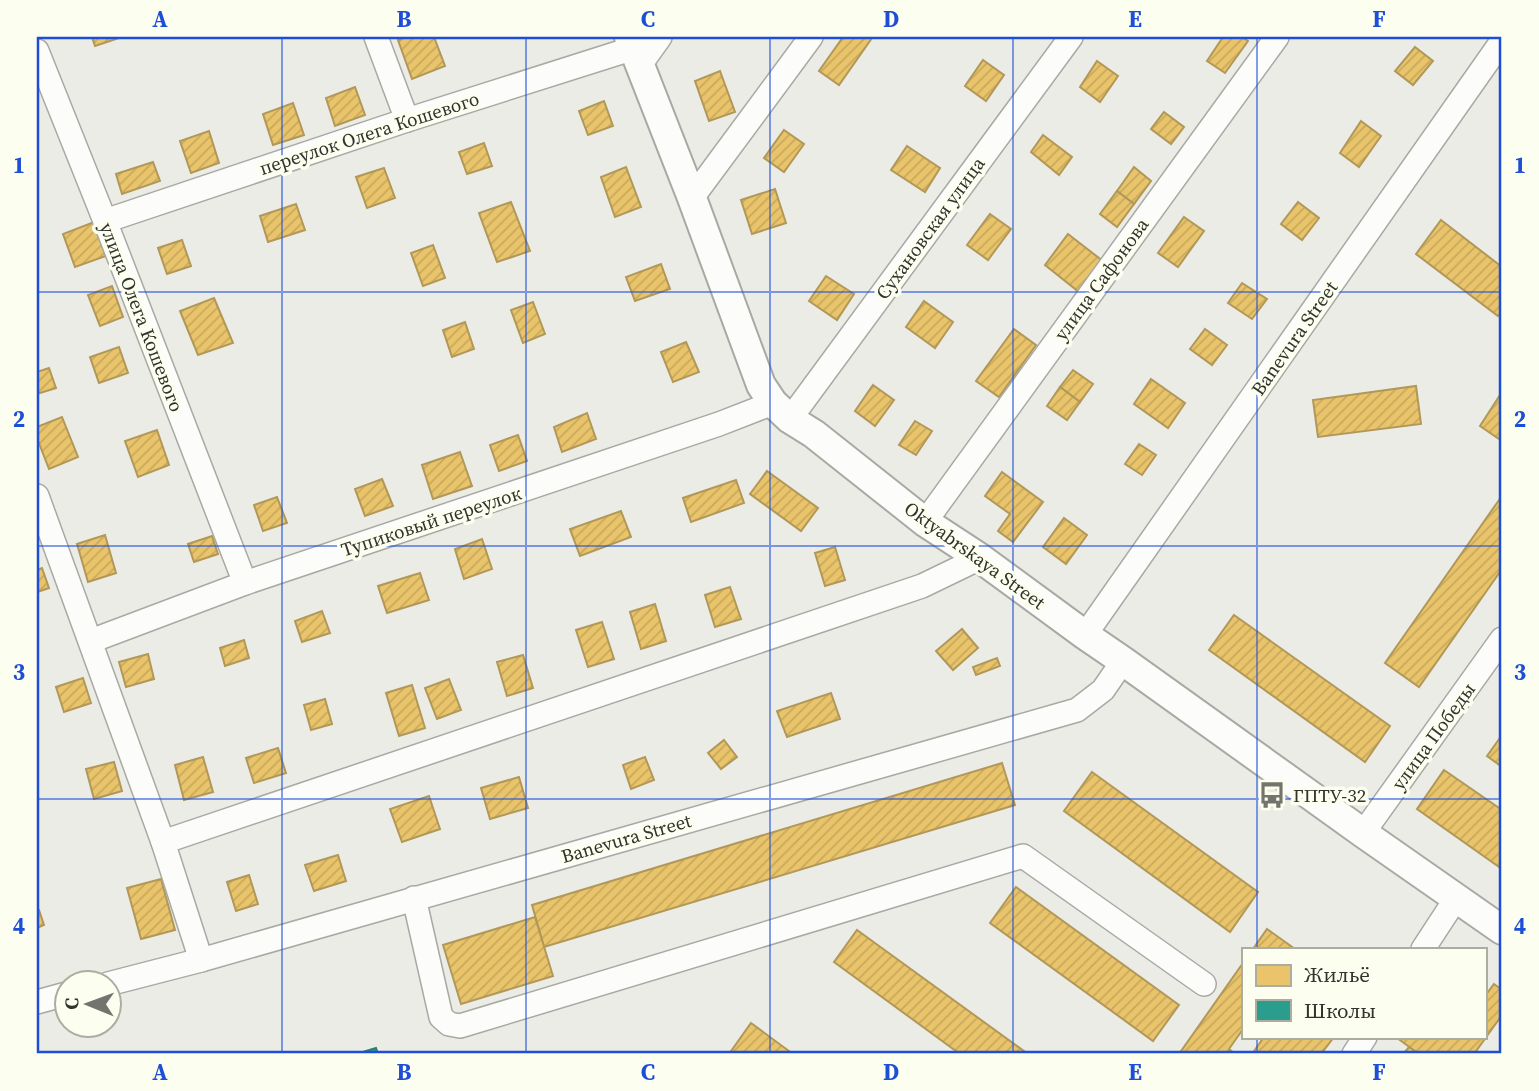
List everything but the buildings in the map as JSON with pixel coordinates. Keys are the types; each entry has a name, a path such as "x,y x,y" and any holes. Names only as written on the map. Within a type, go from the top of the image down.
{"main road":[{"name":"Oktyabrskaya Street","path":"634,50 761,385 781,411 925,522 980,558 1502,930"}],"street":[{"path":"376,37 407,120"},
{"path":"634,50 660,37"},
{"path":"692,198 811,37"},
{"name":"Сухановская улица","path":"781,411 1071,37"},
{"name":"улица Сафонова","path":"925,522 1277,37"},
{"name":"Banevura Street","path":"1085,635 1502,41"},
{"name":"переулок Олега Кошевого","path":"105,221 407,120 634,50"},
{"name":"улица Олега Кошевого","path":"37,51 245,583"},
{"name":"Тупиковый переулок","path":"91,641 245,583 706,429 781,411"},
{"path":"37,496 163,842 201,960"},
{"path":"163,842 922,586 980,558"},
{"name":"улица Победы","path":"1363,833 1502,639"},
{"name":"Banevura Street","path":"122,980 1077,710 1103,690 1123,661"},
{"path":"414,898 442,1017 449,1024 460,1026 1023,856 1204,984"},
{"path":"1424,948 1457,897"},
{"path":"1354,1054 1364,1038"}],"place":[{"name":"ГПТУ-32","path":"1272,795"}]}
